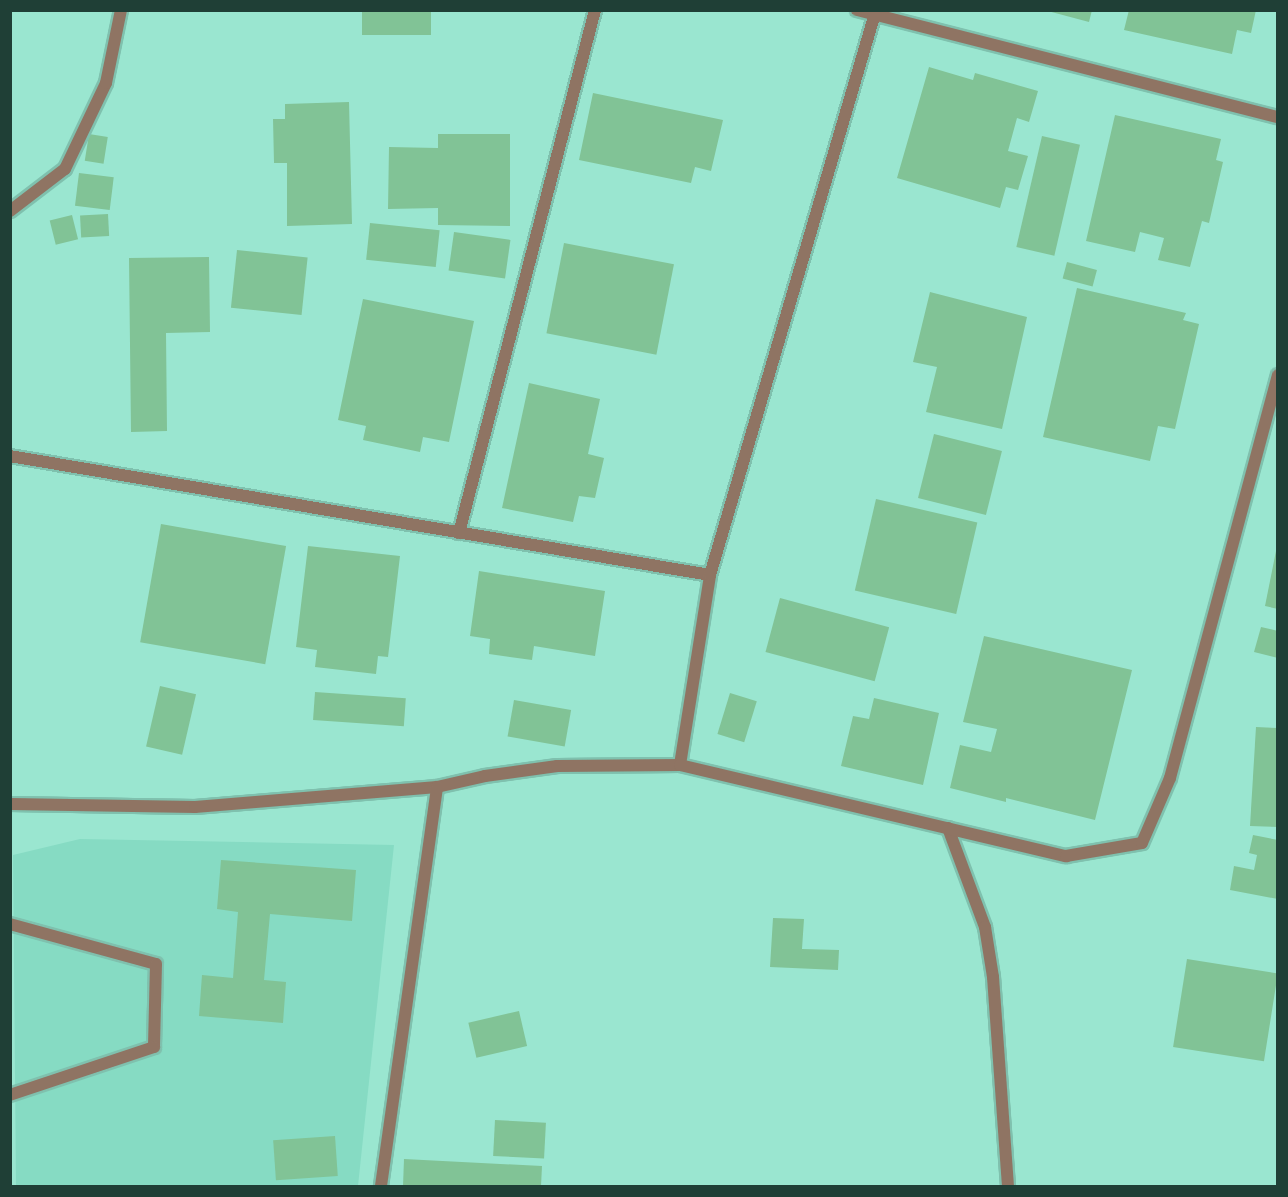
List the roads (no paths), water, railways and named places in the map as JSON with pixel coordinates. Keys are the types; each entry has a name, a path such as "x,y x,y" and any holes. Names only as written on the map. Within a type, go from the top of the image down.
{"street":[{"path":"10,211 65,169 106,84 121,10"},
{"path":"459,533 595,10"},
{"path":"857,10 1278,117"},
{"path":"680,765 710,575 875,14"},
{"path":"10,804 195,807 437,788 485,776 557,766 680,765 1066,856 1142,843 1170,778 1278,375"},
{"path":"10,456 710,575"},
{"path":"381,1186 437,788"},
{"path":"948,828 985,927 993,977 1008,1186"},
{"path":"10,924 156,964 154,1047 10,1095"}]}
